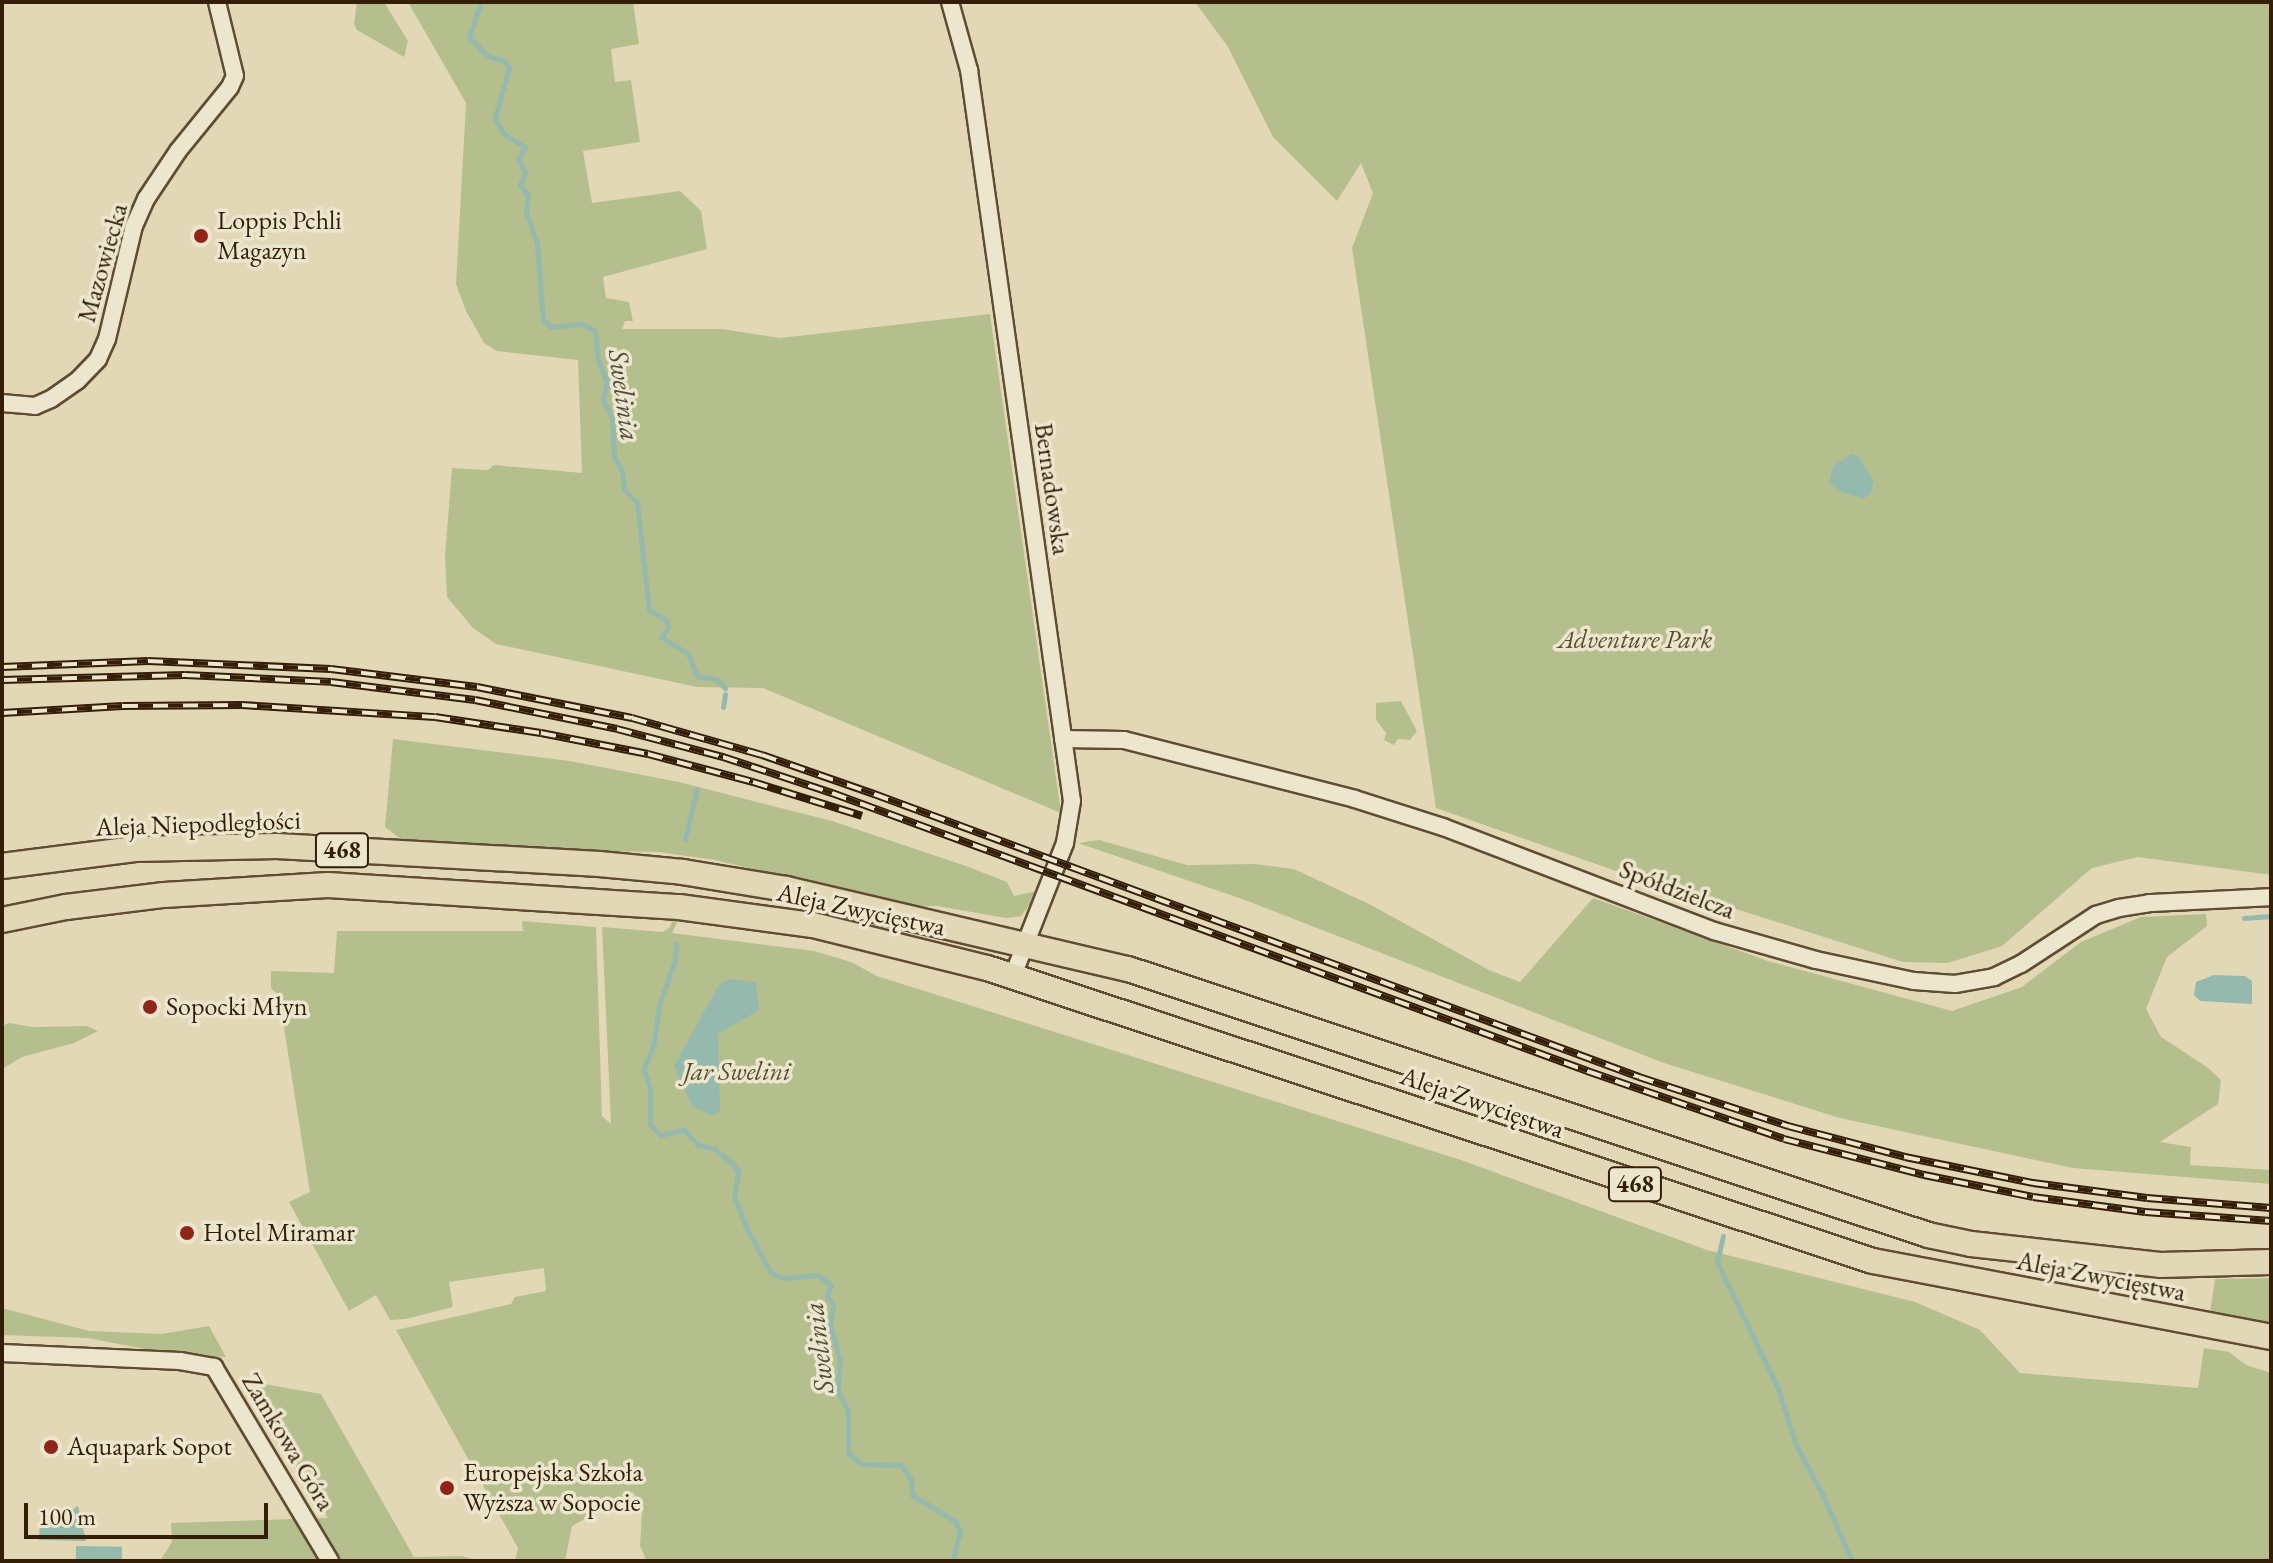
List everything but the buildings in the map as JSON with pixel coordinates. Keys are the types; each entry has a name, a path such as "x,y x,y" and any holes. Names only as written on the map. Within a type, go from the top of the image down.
{"main road":[{"name":"Aleja Niepodległości","path":"2,866 135,849 277,846 599,864 683,872"},
{"name":"Aleja Zwycięstwa","path":"683,872 786,889 1028,944 1176,984 1928,1235 1971,1244 2160,1265 2271,1262"},
{"name":"Aleja Zwycięstwa","path":"2,920 66,907 164,895 328,885 679,907 813,925 898,943 1013,976 1824,1247 1941,1276 2271,1337"}],"street":[{"name":"Mazowiecka","path":"2,403 35,406 51,399 78,380 98,359 114,315 134,226 146,199 235,76 217,2"},
{"name":"Bernadowska","path":"950,2 969,70 1063,739 1071,820 1028,944 1013,976"},
{"name":"Spółdzielcza","path":"1063,739 1124,740 1355,799 1457,833 1714,931 1816,960 1925,983 1955,984 1994,977 2021,964 2096,915 2119,908 2159,902 2271,897"},
{"name":"Zamkowa Góra","path":"2,1353 180,1361 214,1367 330,1561"}],"green space":[{"path":"357,2 384,2 408,41 404,57 357,30 354,24"},
{"path":"408,2 633,2 639,44 611,49 615,82 631,80 640,142 583,151 592,203 680,191 701,211 707,249 603,277 606,298 629,302 633,321 625,321 622,329 722,329 780,338 990,314 1061,813 763,688 697,687 496,644 473,628 447,597 445,556 452,468 488,470 494,465 582,473 578,360 497,351 484,343 466,311 456,284 466,103"},
{"name":"Adventure Park","path":"1195,2 2271,2 2271,875 2138,857 2092,868 2002,946 1948,963 1903,962 1616,871 1436,808 1352,248 1373,193 1361,163 1337,201 1273,137 1228,47"},
{"path":"1401,701 1417,731 1410,740 1398,739 1394,745 1384,740 1386,733 1376,720 1376,703"},
{"path":"393,739 570,761 679,782 832,821 966,866 1007,882 1014,896 1041,890 1021,916 1006,918 937,906 913,907 715,860 659,852 522,850 405,842 385,827"},
{"path":"1099,840 1187,865 1255,864 1294,869 1371,905 1489,970 1520,982 1593,898 1768,961 1952,1011 2022,987 2081,942 2141,917 2206,914 2207,926 2167,957 2146,1009 2161,1037 2207,1067 2221,1080 2218,1104 2160,1142 2191,1147 2190,1165 2271,1170 2271,1184 2073,1168 1840,1118 1664,1063 1245,900 1078,843"},
{"name":"Jar Swelini","path":"683,894 686,894 683,910 672,933 814,951 851,962 877,976 1461,1160 1707,1250 1915,1302 1980,1330 2020,1373 2198,1388 2204,1348 2229,1352 2246,1365 2271,1373 2271,1561 647,1561 640,1546 642,1510 633,1492 572,1526 565,1561 515,1561 518,1548 396,1330 511,1304 515,1297 546,1291 544,1268 449,1282 453,1307 406,1319 390,1320 376,1295 349,1311 289,1202 310,1192 279,996 271,988 271,971 334,973 337,931 523,931 522,921 596,927 602,1116 611,1124 602,927 663,932 670,927"},
{"path":"9,1023 33,1027 87,1026 98,1031 74,1043 22,1057 2,1069 2,1026"},
{"path":"2271,1278 2271,1324 2210,1313 2215,1279"},
{"path":"2,1308 89,1331 162,1334 209,1326 226,1357 175,1355 88,1338 2,1335"},
{"path":"242,1380 321,1394 414,1557 461,1556 481,1561 160,1561 172,1542 171,1523 328,1518"}],"water":[{"path":"1852,454 1858,456 1874,481 1871,493 1863,499 1841,492 1829,483 1833,466"},
{"path":"2214,975 2245,976 2252,981 2252,1004 2200,1001 2194,995 2196,982"},
{"path":"730,979 756,983 759,1010 718,1034 720,1111 712,1116 692,1106 674,1066 720,983"},
{"path":"78,1506 86,1541 39,1540 40,1522 53,1522"},
{"path":"76,1546 122,1547 122,1561 76,1561"}],"waterway":[{"name":"Swelinia","path":"481,2 469,36 487,56 504,61 509,67 495,118 504,134 525,147 518,159 525,172 520,185 528,195 526,212 537,244 543,320 551,327 582,324 595,331 598,360 607,382 603,400 612,418 614,457 622,471 624,490 637,502 649,610 666,620 668,628 661,637 688,654 697,676 716,679 725,688"},
{"name":"Swelinia","path":"723,707 725,694"},
{"name":"Swelinia","path":"685,839 697,789"},
{"path":"2244,918 2271,916"},
{"name":"Swelinia","path":"676,944 675,960 659,1006 654,1043 644,1069 650,1090 650,1124 660,1135 684,1130 698,1145 715,1149 733,1164 738,1172 734,1196 745,1225 771,1273 783,1278 818,1275 831,1285 827,1296 833,1305 830,1325 840,1359 838,1391 848,1411 848,1453 861,1464 901,1465 911,1480 912,1495 955,1521 960,1532 952,1561"},
{"path":"1723,1236 1717,1262 1778,1388 1796,1445 1852,1561"}],"railway":[{"path":"2,667 148,661 331,669 477,687 632,718 762,755 874,794 1639,1077 1788,1126 1905,1157 2033,1183 2147,1198 2271,1208"},
{"path":"2,680 185,675 331,682 475,700 617,729 723,757 832,793 1587,1071 1784,1139 1924,1175 2033,1197 2145,1212 2271,1221"},
{"path":"2,713 123,706 242,705 435,717 648,754 862,816"}],"place":[{"name":"Loppis Pchli Magazyn","path":"201,236"},
{"name":"Sopocki Młyn","path":"150,1007"},
{"name":"Hotel Miramar","path":"187,1233"},
{"name":"Aquapark Sopot","path":"51,1447"},
{"name":"Europejska Szkoła Wyższa w Sopocie","path":"447,1488"}]}
